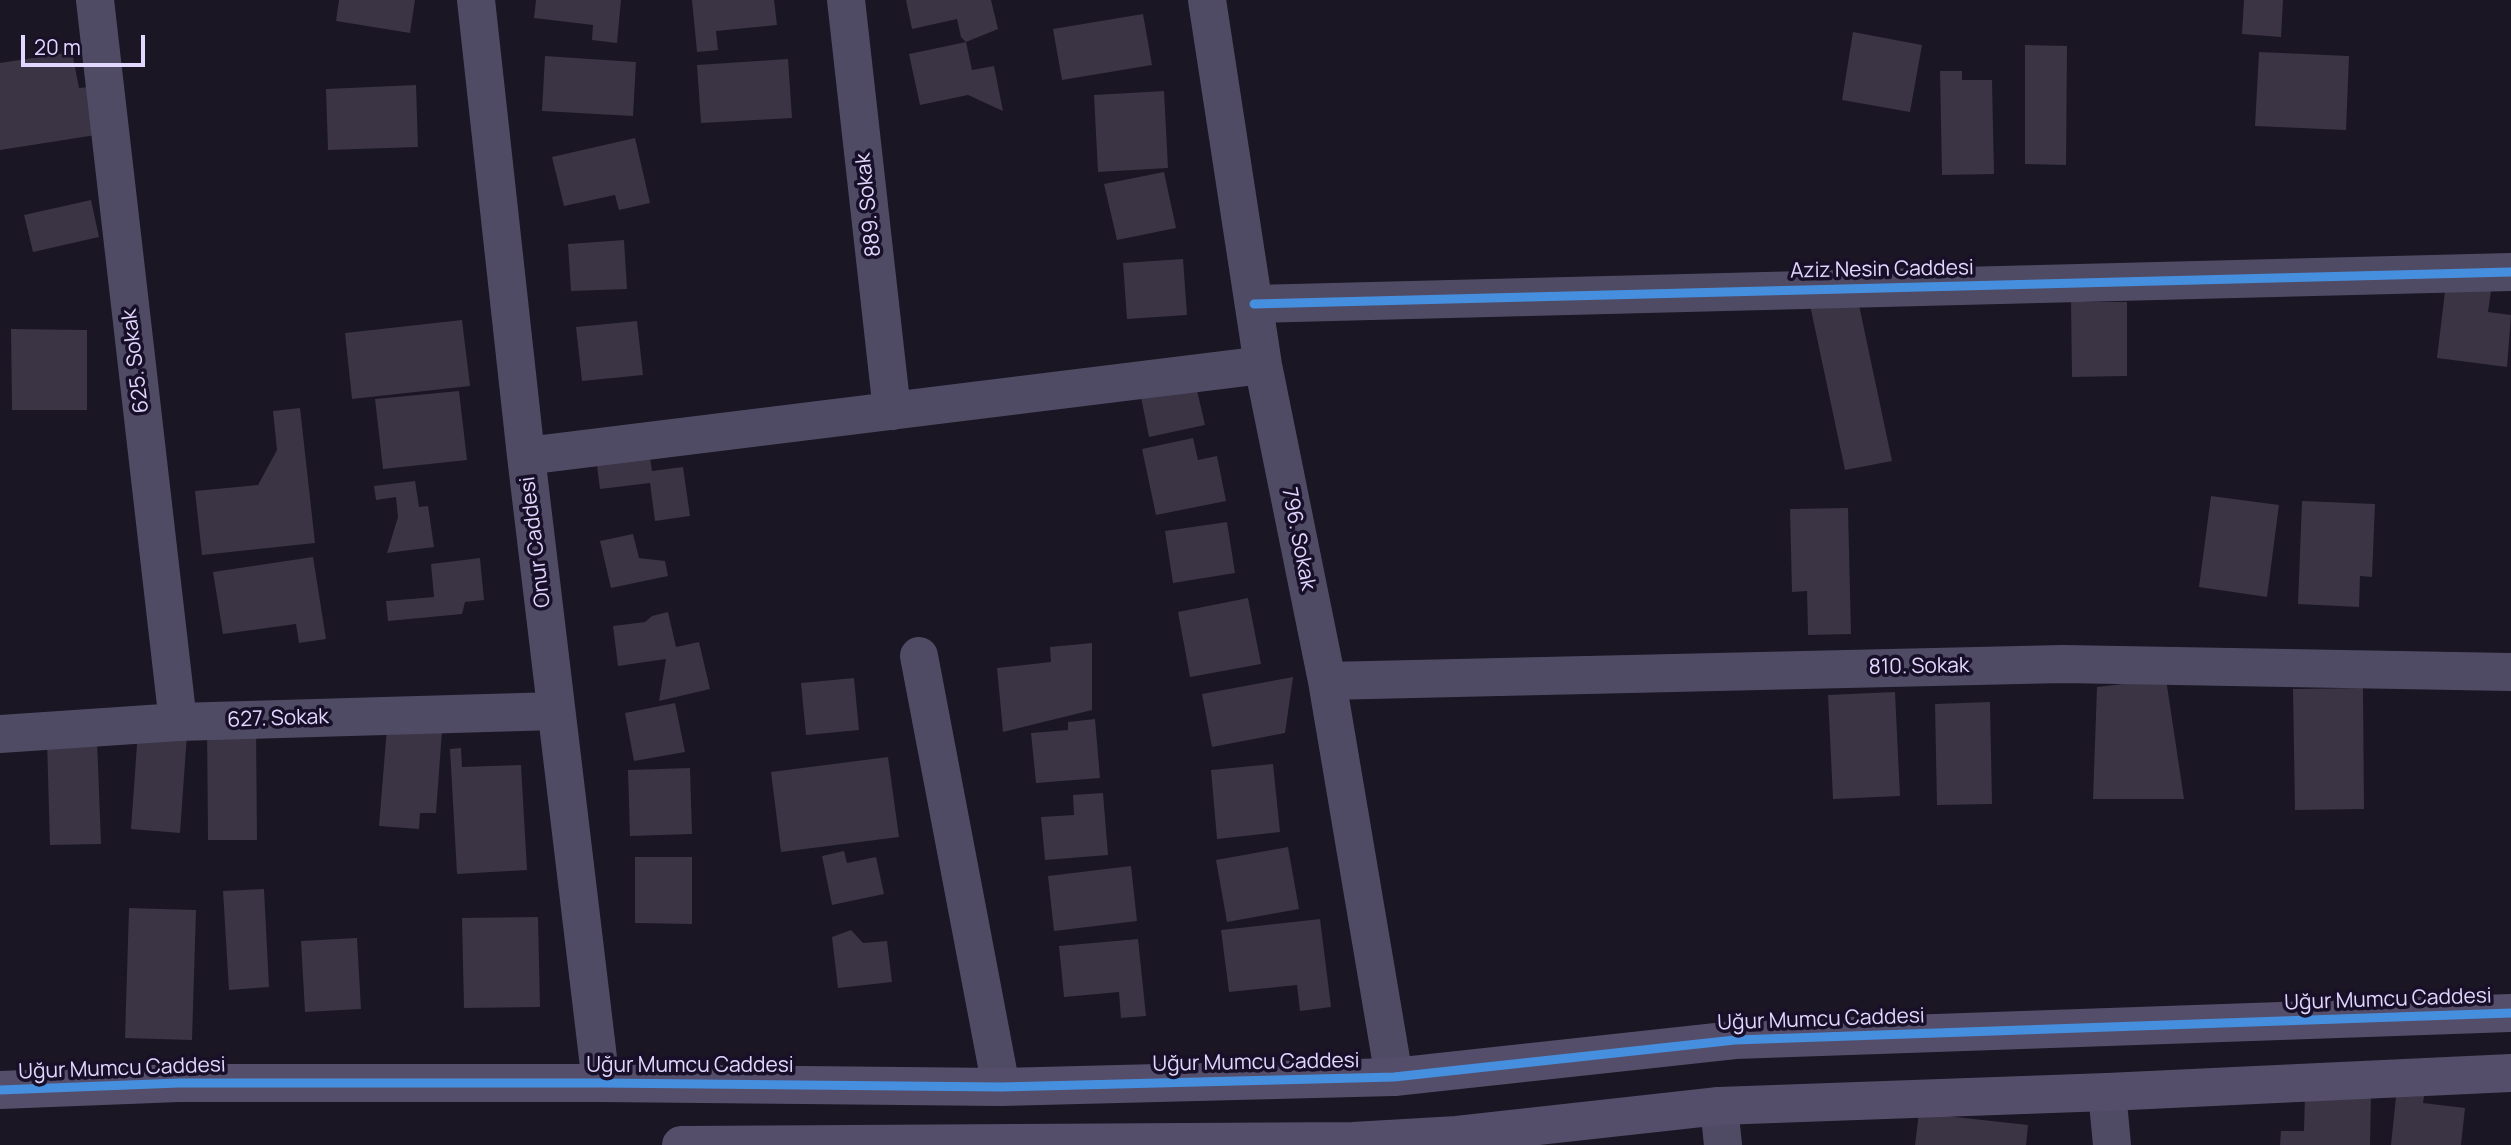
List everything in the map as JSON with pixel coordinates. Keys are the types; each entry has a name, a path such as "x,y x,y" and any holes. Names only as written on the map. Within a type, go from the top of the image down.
{"street":[{"name":"625. Sokak","path":"94,0 178,722"},
{"name":"Onur Caddesi","path":"476,0 526,456 601,1083"},
{"name":"889. Sokak","path":"846,0 892,411"},
{"name":"796. Sokak","path":"1207,0 1264,365 1327,681 1394,1077"},
{"name":"Aziz Nesin Caddesi","path":"1254,304 2511,272"},
{"path":"526,456 1264,365"},
{"path":"919,656 1001,1087"},
{"name":"810. Sokak","path":"1327,681 2063,664 2511,672"},
{"name":"627. Sokak","path":"0,734 178,722 556,711"},
{"name":"Uğur Mumcu Caddesi","path":"0,1090 179,1083 1001,1087 1394,1077 1735,1040 2511,1013"},
{"path":"681,1145 1353,1143 1457,1135 1718,1106 2107,1092 2511,1073"},
{"path":"2107,1092 2112,1145"},
{"path":"1718,1106 1723,1145"}],"building":[{"path":"339,0 415,0 410,33 336,21"},
{"path":"536,0 621,0 617,43 592,40 593,25 534,18"},
{"path":"692,0 774,0 777,25 716,31 718,50 697,52"},
{"path":"906,0 991,0 998,29 966,42 961,37 957,19 912,29"},
{"path":"2244,0 2283,0 2281,37 2242,34"},
{"path":"1143,14 1152,65 1062,80 1053,29"},
{"path":"1853,32 1922,45 1910,112 1842,100"},
{"path":"966,42 972,70 994,66 1003,111 968,95 920,105 909,54"},
{"path":"2025,45 2067,46 2066,165 2025,164"},
{"path":"72,52 79,88 88,87 96,135 0,150 0,63"},
{"path":"2259,52 2349,56 2346,130 2255,126"},
{"path":"545,56 636,62 633,116 542,111"},
{"path":"788,59 792,118 701,123 697,65"},
{"path":"1940,71 1962,71 1962,80 1992,80 1994,174 1942,175"},
{"path":"416,85 418,147 328,150 326,89"},
{"path":"1164,91 1168,168 1098,172 1094,95"},
{"path":"635,138 650,203 619,210 615,195 564,206 552,157"},
{"path":"1164,172 1176,228 1117,240 1104,184"},
{"path":"91,200 99,237 33,252 24,215"},
{"path":"624,240 627,289 571,291 568,244"},
{"path":"1183,259 1187,315 1127,319 1123,263"},
{"path":"2446,283 2492,284 2488,312 2511,315 2507,367 2437,358"},
{"path":"2071,302 2127,302 2127,376 2072,377"},
{"path":"1810,305 1859,305 1892,461 1845,470"},
{"path":"462,320 470,386 352,399 345,333"},
{"path":"637,321 643,375 582,381 576,327"},
{"path":"11,329 87,330 87,410 12,410"},
{"path":"1196,386 1205,425 1149,437 1141,397"},
{"path":"459,391 467,460 383,469 375,399"},
{"path":"300,408 315,543 202,555 195,491 258,485 277,450 273,411"},
{"path":"1193,438 1198,460 1217,456 1226,501 1156,515 1142,449"},
{"path":"648,443 652,471 683,467 690,516 655,521 650,483 600,489 595,450"},
{"path":"415,481 419,507 428,506 434,547 387,553 398,517 396,497 376,500 374,486"},
{"path":"2211,496 2279,505 2267,597 2199,587"},
{"path":"2302,501 2375,504 2372,577 2360,576 2359,607 2298,604"},
{"path":"1848,508 1851,634 1808,635 1807,591 1792,592 1790,509"},
{"path":"1227,522 1235,573 1173,583 1165,531"},
{"path":"633,534 639,558 665,561 668,576 611,588 600,541"},
{"path":"313,557 326,639 299,643 296,624 223,634 213,572"},
{"path":"480,558 484,600 465,602 462,614 388,621 386,601 434,597 431,564"},
{"path":"1248,598 1261,664 1190,677 1178,612"},
{"path":"668,612 676,647 699,642 710,689 659,701 666,659 618,666 613,626 645,622 652,616"},
{"path":"1092,643 1092,710 1003,732 997,668 1051,662 1050,647"},
{"path":"1293,677 1285,733 1212,747 1202,694"},
{"path":"854,678 859,730 806,735 801,683"},
{"path":"2166,679 2184,799 2093,799 2097,687"},
{"path":"2363,688 2364,809 2295,810 2293,689"},
{"path":"1895,692 1900,796 1833,799 1828,695"},
{"path":"1990,702 1992,804 1937,805 1935,704"},
{"path":"675,703 685,752 634,761 625,713"},
{"path":"1095,719 1100,778 1036,783 1031,733 1068,730 1068,722"},
{"path":"207,724 256,724 257,840 208,840"},
{"path":"387,727 442,731 436,813 420,813 419,829 379,826"},
{"path":"138,730 187,734 180,833 131,829"},
{"path":"97,739 101,844 50,845 47,741"},
{"path":"461,748 462,767 521,765 527,870 457,874 450,749"},
{"path":"888,757 899,837 781,852 771,772"},
{"path":"1273,764 1280,832 1217,839 1211,770"},
{"path":"690,768 692,834 630,836 628,770"},
{"path":"1103,793 1108,855 1045,860 1041,817 1074,815 1073,795"},
{"path":"1288,847 1299,909 1227,922 1216,860"},
{"path":"844,851 847,863 876,857 884,894 832,905 822,856"},
{"path":"635,857 692,857 692,924 635,923"},
{"path":"1131,866 1137,921 1054,931 1048,876"},
{"path":"264,889 269,987 229,990 223,891"},
{"path":"129,908 196,910 192,1040 125,1038"},
{"path":"538,917 540,1007 464,1008 462,918"},
{"path":"1320,919 1331,1007 1300,1011 1297,985 1229,992 1221,930"},
{"path":"851,930 863,943 887,941 892,982 838,988 832,937"},
{"path":"357,938 361,1009 305,1012 301,941"},
{"path":"1138,939 1146,1016 1121,1018 1119,992 1064,997 1059,946"},
{"path":"2397,1087 2425,1090 2423,1103 2465,1108 2461,1145 2391,1145"},
{"path":"2305,1094 2371,1095 2370,1145 2280,1145 2281,1131 2304,1131"},
{"path":"1919,1113 2028,1125 2026,1145 1915,1145"}],"cycle path":[{"path":"1254,304 2511,272"},
{"path":"0,1090 179,1083 1001,1087 1394,1077 1735,1040 2511,1013"}]}
